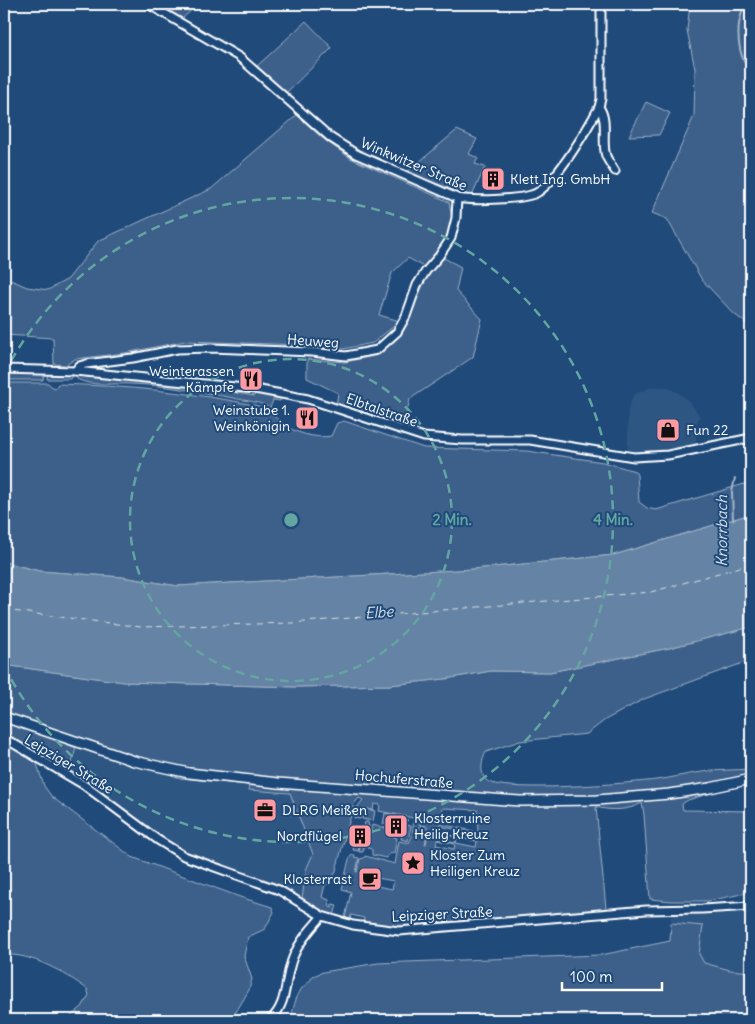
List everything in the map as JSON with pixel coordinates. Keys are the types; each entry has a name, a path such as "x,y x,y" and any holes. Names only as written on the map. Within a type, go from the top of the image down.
{"main road":[{"name":"Hochuferstraße","path":"4,718 134,761 189,773 278,783 520,801 597,800 669,794 751,779"}],"street":[{"name":"Winkwitzer Straße","path":"148,4 239,57 331,138 356,154 458,198 469,200 527,197 537,193 560,170 599,107 601,99 601,4"},
{"path":"599,107 604,115 606,156 615,171"},
{"name":"Heuweg","path":"76,371 79,366 86,364 133,358 177,349 211,348 346,356 377,350 397,332 406,316 417,285 451,238 458,198"},
{"name":"Elbtalstraße","path":"4,369 76,371 255,389 285,394 330,406 405,432 431,438 530,440 620,455 651,457 708,448 751,438"},
{"name":"Leipziger Straße","path":"4,738 91,789 158,840 184,856 279,890 322,916 353,925 399,930 646,910 751,906"},
{"path":"270,1020 282,1006 294,954 322,916"}],"shaded area":[{"path":"156,4 198,4 182,19"},
{"path":"690,4 751,4 751,327 734,314 702,280 667,219 652,213 694,116 695,69 687,30"},
{"path":"306,21 332,48 285,94 256,67"},
{"path":"646,102 670,113 659,135 629,136"},
{"path":"297,115 322,138 350,158 449,202 452,219 448,238 424,267 408,258 392,273 379,315 400,321 373,343 343,349 304,345 185,341 125,353 75,359 66,365 54,364 53,338 4,335 4,277 27,287 48,290 68,279 98,241 211,189"},
{"path":"457,130 477,139 469,154 478,158 475,164 485,167 472,196 406,173"},
{"path":"442,257 461,267 456,291 482,319 473,357 410,399 404,424 336,406 338,393 307,378 307,359 345,362 377,355 400,336 429,272"},
{"path":"4,372 44,372 43,380 4,380"},
{"path":"48,373 73,374 70,379 47,379"},
{"path":"78,374 180,384 190,387 193,385 201,386 254,396 255,392 282,397 280,401 273,400 270,408 252,402 169,387 89,383 77,379"},
{"path":"4,383 48,383 55,388 58,384 108,386 184,393 259,406 287,427 312,436 331,436 337,423 344,421 424,448 527,451 603,462 635,471 639,502 647,508 656,510 751,482 751,514 614,555 474,569 178,586 122,577 39,571 4,562"},
{"path":"651,387 665,387 677,392 688,400 700,416 696,425 696,444 653,453 628,452 628,408 634,395"},
{"path":"751,627 751,660 644,699 605,720 587,734 520,741 486,752 482,762 482,773 486,780 496,784 539,787 621,783 656,780 720,770 751,769 751,781 688,800 682,804 683,810 751,811 751,892 708,901 650,899 642,803 631,808 619,810 596,807 606,908 466,923 403,927 363,923 364,918 351,915 350,920 345,918 351,892 342,889 349,859 352,855 359,858 356,872 360,859 365,856 395,864 399,841 409,843 412,836 414,818 417,815 421,818 419,828 422,829 424,826 428,830 426,844 429,829 425,825 421,827 423,818 420,815 416,814 413,818 379,811 380,805 374,804 373,810 363,808 360,819 354,818 358,806 363,800 359,798 354,804 335,874 330,878 328,884 325,885 322,897 329,900 330,907 332,908 332,904 337,905 334,916 317,910 302,899 306,870 313,854 290,793 249,790 248,785 180,778 4,714 4,665 124,682 296,687 389,685 445,679 491,671 550,672 669,648","holes":["443,808 477,810 478,832 440,824","439,826 474,833 478,835 477,840 438,833","438,834 456,837 455,843 437,839","457,838 477,841 476,847 456,843","437,840 455,844 454,849 436,845","365,876 394,881 392,889 372,885 368,889 363,888"]},
{"path":"4,720 76,748 70,770 4,735"},
{"path":"4,743 36,761 44,786 52,797 132,857 272,907 274,912 265,929 248,937 244,956 252,979 249,990 236,1012 227,1020 66,1020 82,1007 89,995 87,989 48,965 26,957 4,955"},
{"path":"76,748 180,778 249,785 249,789 290,793 313,854 306,870 302,899 276,884 212,864 172,846 70,770"},
{"path":"364,809 375,811 373,821 362,819"},
{"path":"385,813 396,815 394,826 383,824"},
{"path":"365,822 368,822 369,826 363,852 359,852 360,843 358,851 353,850 355,841 361,842 361,838 360,841 355,840 356,835 362,836"},
{"path":"372,825 391,829 392,836 397,838 394,853 389,854 386,858 372,855 372,850 367,847"},
{"path":"404,825 411,826 408,841 401,839"},
{"path":"751,909 751,972 730,970 704,963 699,954 671,923 671,913"},
{"path":"671,923 703,926 699,954 704,963 730,970 751,972 751,1020 291,1020 296,1000 302,988 313,976 323,972 378,963 601,955 670,941"}],"water":[{"name":"Elbe","path":"751,514 751,627 669,648 550,672 491,671 445,679 389,685 296,687 124,682 4,665 4,562 39,571 122,577 178,586 474,569 614,555"}],"waterway":[{"name":"Knorrbach","path":"743,4 738,37 744,61 751,73"},
{"name":"Knorrbach","path":"733,520 732,492 735,478"}],"ferry route":[{"path":"4,610 141,627 293,623 651,592 751,564"}],"place":[{"name":"Klett Ing. GmbH","path":"493,179"},
{"name":"Weinterassen Kämpfe","path":"251,379"},
{"name":"Weinstube 1. Weinkönigin","path":"307,418"},
{"name":"Fun 22","path":"668,430"},
{"name":"DLRG Meißen","path":"265,810"},
{"name":"Klosterruine Heilig Kreuz","path":"396,826"},
{"name":"Nordflügel","path":"360,836"},
{"name":"Kloster Zum Heiligen Kreuz","path":"413,863"},
{"name":"Klosterrast","path":"370,879"}]}
